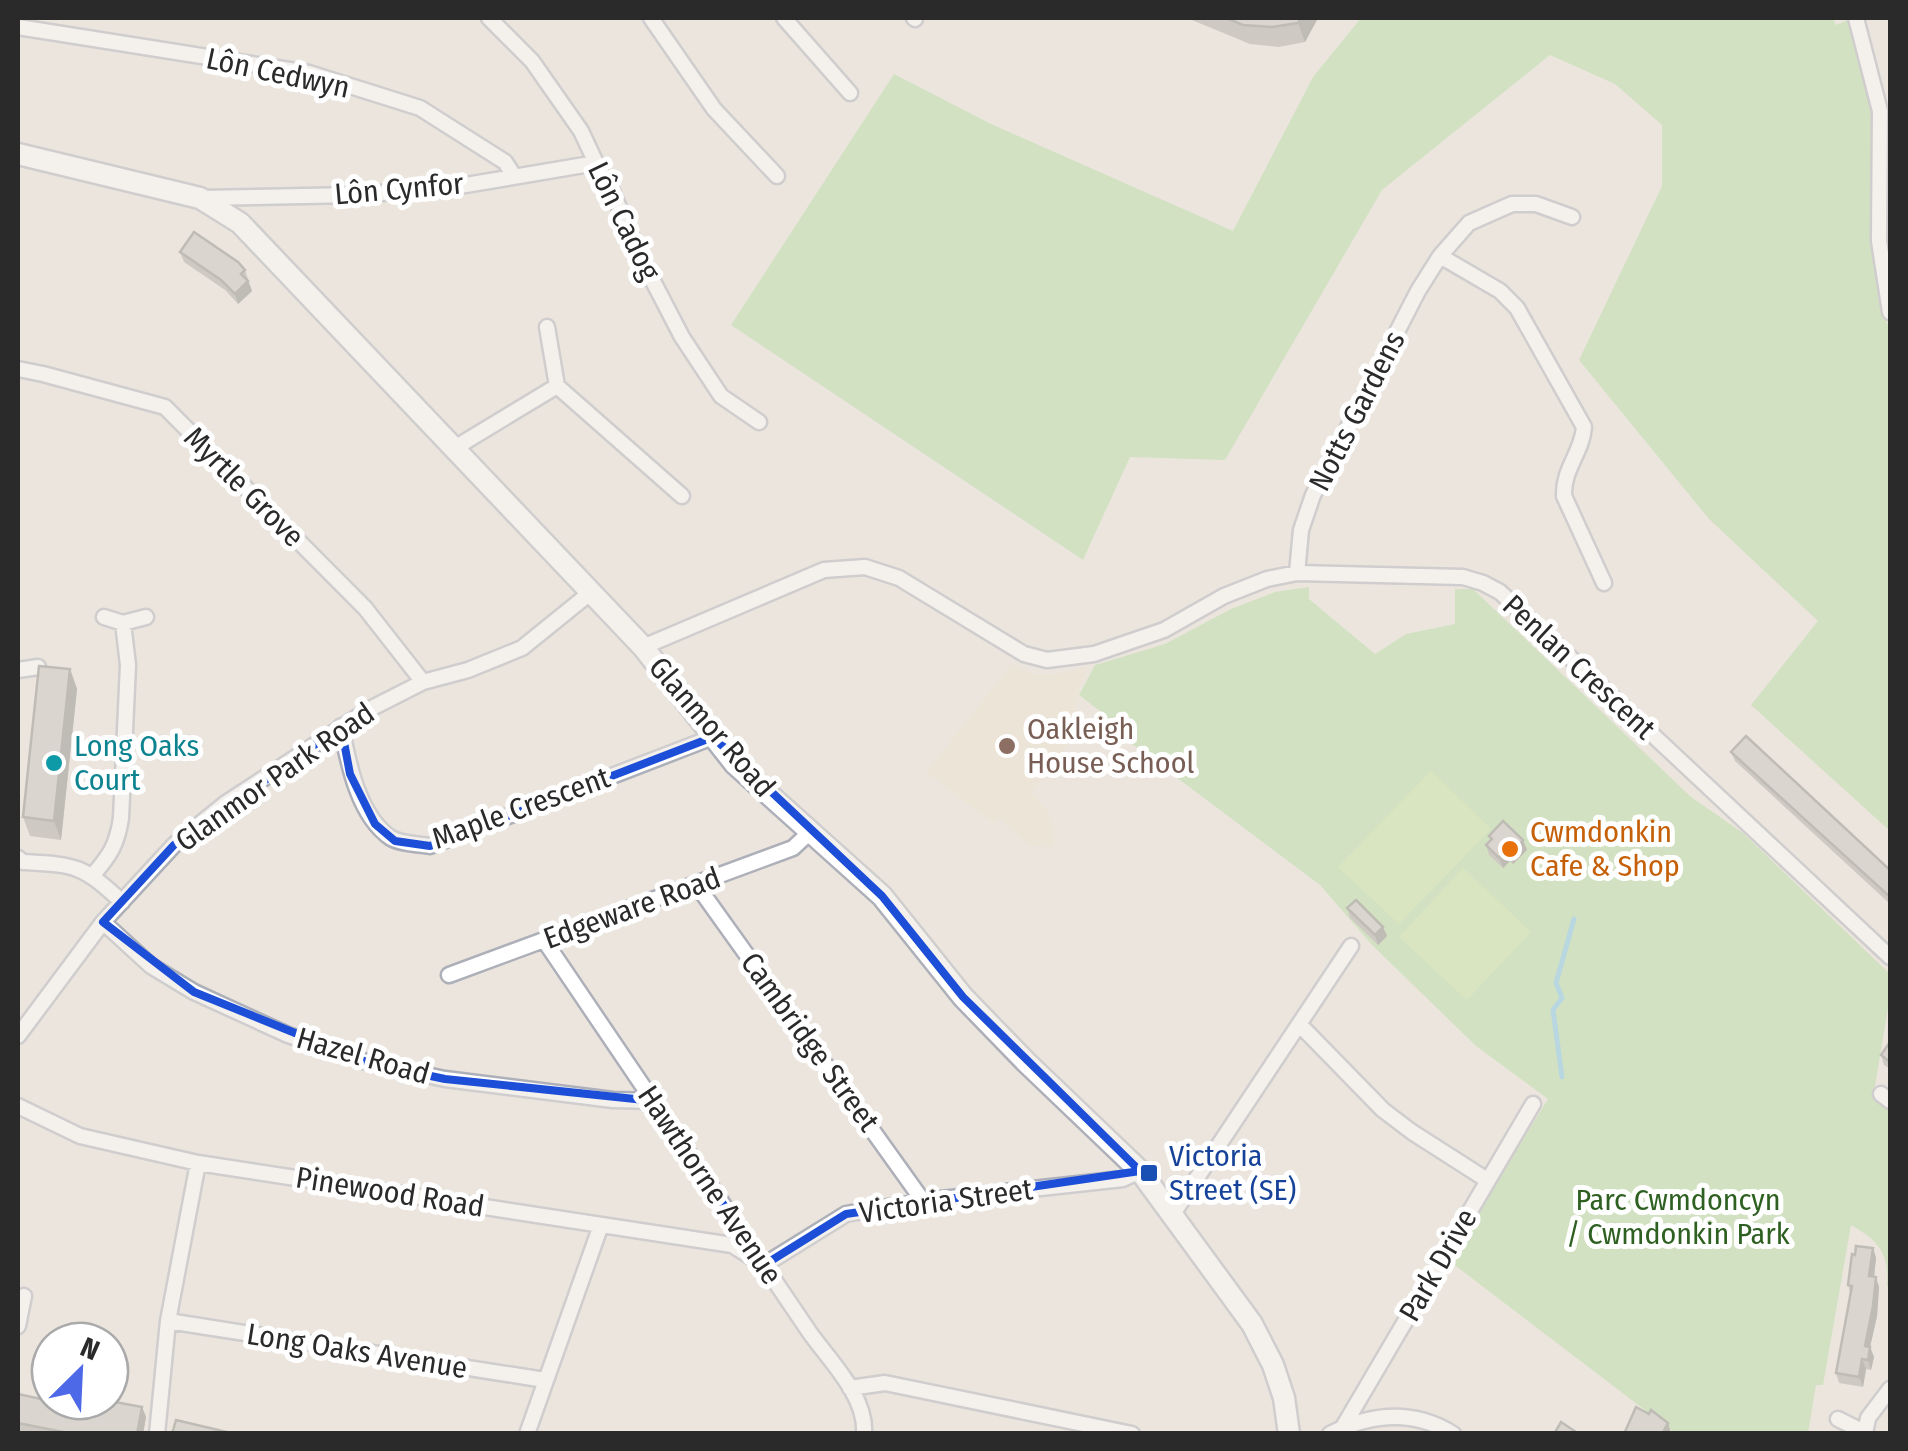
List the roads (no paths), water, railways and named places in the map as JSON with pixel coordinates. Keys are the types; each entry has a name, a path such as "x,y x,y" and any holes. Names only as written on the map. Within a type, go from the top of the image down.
{"street":[{"name":"Lôn Cadog","path":"489,18 532,61 581,131 682,336 721,396 759,422"},
{"path":"651,18 714,110 778,176"},
{"path":"784,18 850,93"},
{"path":"1856,18 1880,111 1879,241 1890,312"},
{"name":"Lôn Cedwyn","path":"18,27 309,73 420,108 504,162 514,176"},
{"name":"Glanmor Road","path":"18,154 200,198 240,224 643,647 735,764 882,896 962,997 1140,1171 1252,1324 1273,1365 1284,1398 1289,1434"},
{"name":"Lôn Cynfor","path":"200,198 448,188 596,163"},
{"name":"Notts Gardens","path":"1297,574 1301,530 1314,495 1418,291 1440,256 1469,223 1512,204 1536,204 1572,217"},
{"path":"1440,256 1500,291 1517,308 1584,427 1583,441 1564,480 1564,496 1604,583"},
{"path":"547,328 558,386 682,496"},
{"name":"Myrtle Grove","path":"18,369 165,407 366,608 423,682"},
{"path":"454,449 558,386"},
{"name":"Penlan Crescent","path":"643,647 824,570 865,567 899,578 1024,654 1047,660 1094,654 1164,630 1224,596 1268,579 1297,574 1463,577 1500,592 1890,957"},
{"name":"Glanmor Park Road","path":"18,1036 103,922 187,834 341,726 423,682 468,670 522,648 590,593"},
{"path":"104,617 123,623 146,617"},
{"path":"93,876 111,853 121,818 128,665 123,623"},
{"path":"18,672 38,667"},
{"name":"Maple Crescent","path":"341,726 350,774 375,824 394,841 430,846 712,737"},
{"name":"Edgeware Road","path":"449,975 793,848 810,832"},
{"path":"18,858 23,862 70,865 93,876 122,902"},
{"name":"Cambridge Street","path":"696,884 923,1201"},
{"name":"Hazel Road","path":"103,922 151,966 194,992 288,1035 369,1062 445,1080 614,1100 654,1101"},
{"name":"Hawthorne Avenue","path":"544,940 850,1388 865,1422 864,1434"},
{"path":"1173,1214 1351,946"},
{"path":"1300,1025 1384,1110 1488,1180"},
{"name":"Park Drive","path":"1336,1430 1533,1104"},
{"name":"Pinewood Road","path":"18,1106 80,1136 198,1163 732,1245 764,1265"},
{"path":"157,1434 168,1320 198,1163"},
{"name":"Victoria Street","path":"764,1265 846,1214 923,1201 1122,1179 1140,1171"},
{"path":"528,1434 601,1224"},
{"path":"18,1326 24,1296"},
{"name":"Long Oaks Avenue","path":"168,1320 546,1380"},
{"path":"850,1388 885,1383 1132,1434"},
{"path":"1838,1419 1865,1432 1868,1418 1890,1390"},
{"path":"1336,1430 1383,1416 1415,1418 1452,1434"}],"waterway":[{"path":"1562,1077 1553,1010 1562,998 1556,983 1574,919"}],"place":[{"name":"Oakleigh House School","path":"1007,746"},
{"name":"Long Oaks Court","path":"54,763"},
{"name":"Cwmdonkin Cafe & Shop","path":"1510,849"},
{"name":"Victoria Street (SE)","path":"1149,1173"}],"park label":[{"name":"Parc Cwmdoncyn / Cwmdonkin Park","path":"1678,1217"}]}
